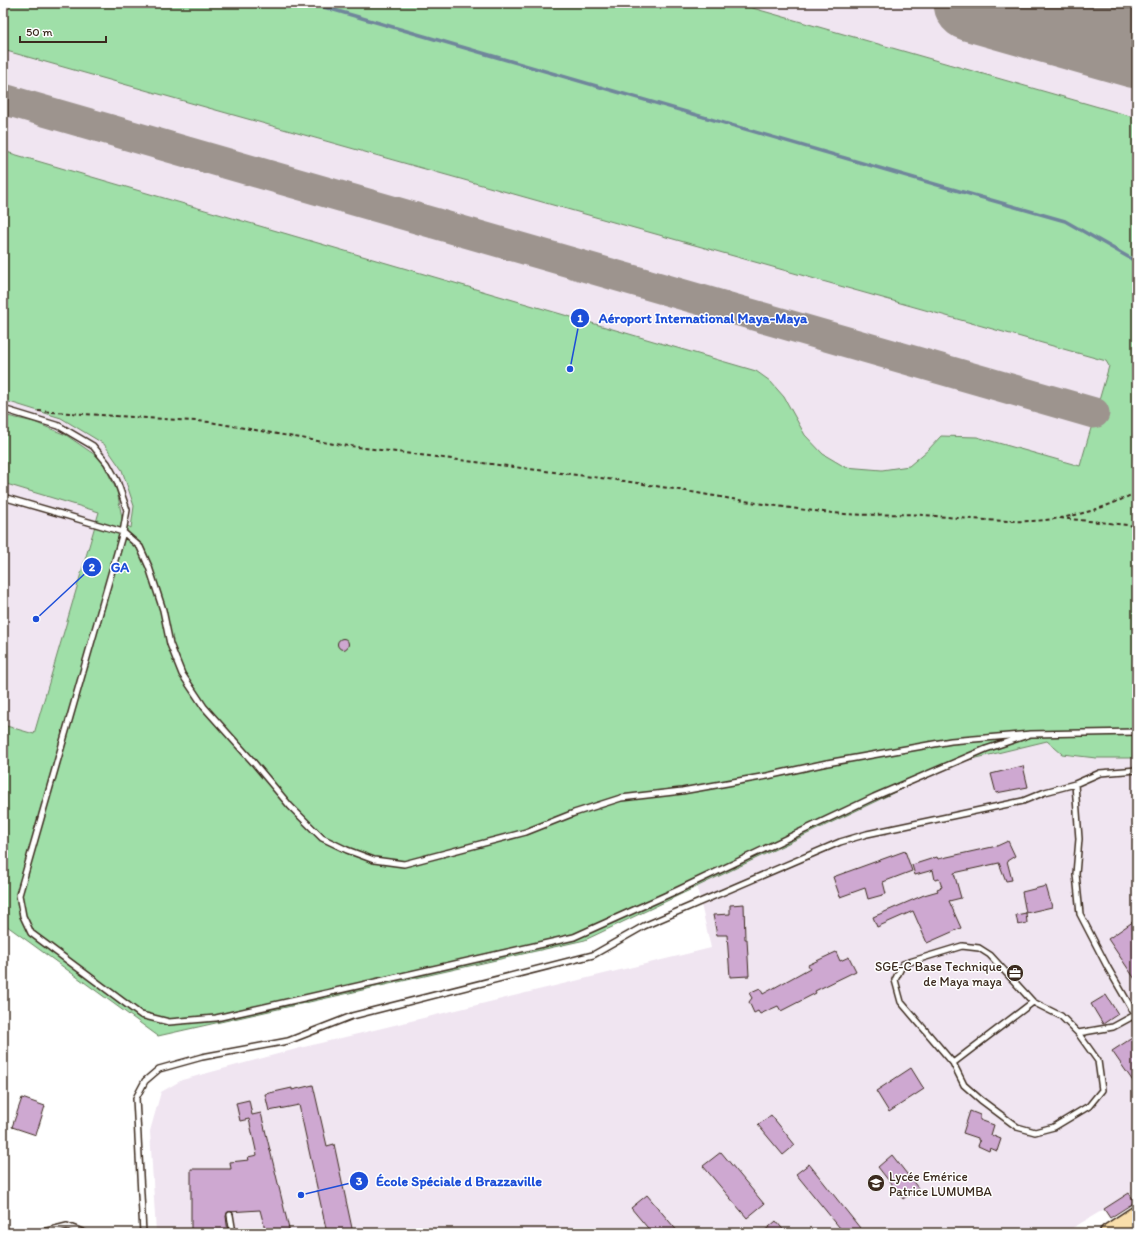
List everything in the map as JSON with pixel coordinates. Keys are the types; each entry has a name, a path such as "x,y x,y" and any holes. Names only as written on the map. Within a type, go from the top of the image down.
{"main road":[{"path":"1108,1233 1133,1221"}],"lane":[{"path":"3,410 59,426 94,446 107,462 114,475 127,510 19,895 23,916 32,933 141,1015 169,1022 216,1018 574,937 683,888 874,797 986,749 1031,734"},
{"path":"3,497 122,532 140,547 149,567 163,610 170,644 182,674 204,708 254,763 290,806 322,838 347,850 374,860 404,864 526,832 574,813 621,798 682,791 951,741 1031,734 1137,732"},
{"path":"143,1233 136,1098 145,1081 159,1069 202,1057 288,1041 352,1016 593,955 644,926 840,842 867,834 1024,801 1045,792 1075,784 1100,773 1137,770"},
{"path":"1075,784 1078,839 1076,874 1080,914 1108,968 1136,1016 1113,1027 1078,1033"},
{"path":"962,946 979,948 990,955 1032,1002 1061,1016 1078,1033 1098,1061 1102,1090 1090,1106 1054,1127 1034,1132 1017,1127 964,1085 953,1063 901,1002 895,980 903,964 962,946"},
{"path":"953,1063 1032,1002"},
{"path":"230,1215 232,1233"},
{"path":"39,1233 67,1226 85,1233"}],"path":[{"path":"34,410 210,422 334,444 624,481 754,503 846,514 923,515 960,519 1033,521 1074,516 1102,507 1137,492"},
{"path":"1055,518 1137,526"}],"shaded area":[{"path":"3,3 1137,3 1137,1190 1064,1233 156,1233 150,1131 161,1092 182,1080 300,1048 711,948 697,887 585,940 158,1036 3,923"}],"green space":[{"path":"3,3 735,3 1137,118 1137,758 1096,758 1062,754 1047,741 956,763 585,940 158,1036 3,923 3,725 34,734 99,512 3,483 3,415 34,422 66,435 101,459 117,491 123,523 131,528 134,506 122,470 104,444 61,418 3,400 3,151 756,371 770,381 784,397 805,435 823,454 845,467 882,470 909,466 928,450 941,436 977,437 1080,466 1109,366 1106,361 3,50"}],"building":[{"path":"341,639 345,639 347,640 347,648 341,649 338,646 338,642"},
{"path":"1023,766 1028,787 996,793 991,774"},
{"path":"1008,841 1015,856 1007,861 1012,880 1006,881 999,863 954,873 961,898 949,901 961,928 927,943 913,911 877,927 873,917 924,895 938,891 937,889 942,887 939,879 935,880 933,870 915,875 912,865 937,857 938,859 997,846"},
{"path":"905,851 912,871 883,882 886,894 868,899 865,888 840,897 833,877"},
{"path":"1046,886 1052,907 1026,913 1022,892"},
{"path":"744,904 745,939 747,939 749,976 730,977 727,935 717,935 713,915 730,914 730,905"},
{"path":"1026,913 1027,923 1018,925 1016,915"},
{"path":"1137,919 1137,982 1108,939"},
{"path":"836,952 840,961 849,957 856,971 815,991 816,993 781,1011 778,1006 760,1014 758,1011 754,1013 749,1002 752,998 749,993 760,988 763,994 810,968 808,965"},
{"path":"1106,995 1118,1014 1103,1024 1091,1004"},
{"path":"1132,1038 1137,1045 1137,1087 1112,1051"},
{"path":"911,1068 924,1089 889,1112 876,1091"},
{"path":"313,1085 327,1146 334,1144 353,1233 327,1233 299,1105 269,1111 265,1094"},
{"path":"22,1098 45,1106 36,1135 12,1127"},
{"path":"249,1100 252,1115 261,1113 290,1233 266,1233 260,1210 228,1212 226,1216 228,1233 191,1233 191,1169 231,1169 230,1162 249,1160 248,1157 257,1155 249,1119 240,1121 236,1103"},
{"path":"970,1111 980,1115 980,1120 994,1125 991,1135 1001,1139 997,1151 990,1148 989,1151 978,1146 980,1141 978,1138 963,1133"},
{"path":"771,1115 795,1145 783,1155 758,1125"},
{"path":"721,1152 764,1204 747,1218 703,1166"},
{"path":"892,1155 918,1188 903,1199 878,1167"},
{"path":"809,1164 864,1233 844,1233 796,1174"},
{"path":"1129,1193 1135,1202 1110,1218 1104,1209"},
{"path":"647,1195 679,1233 652,1233 631,1208"},
{"path":"776,1221 786,1233 762,1233"}],"waterway":[{"path":"310,3 1065,221 1137,262"}],"taxiway":[{"path":"3,99 1094,413"}],"runway":[{"path":"972,3 1137,50"}],"place":[{"name":"Aéroport International Maya-Maya","path":"570,369"},
{"name":"GA","path":"36,619"},
{"name":"SGE-C Base Technique de Maya maya","path":"1015,973"},
{"name":"Lycée Emérice Patrice LUMUMBA","path":"876,1183"},
{"name":"École Spéciale d Brazzaville","path":"301,1195"}]}
